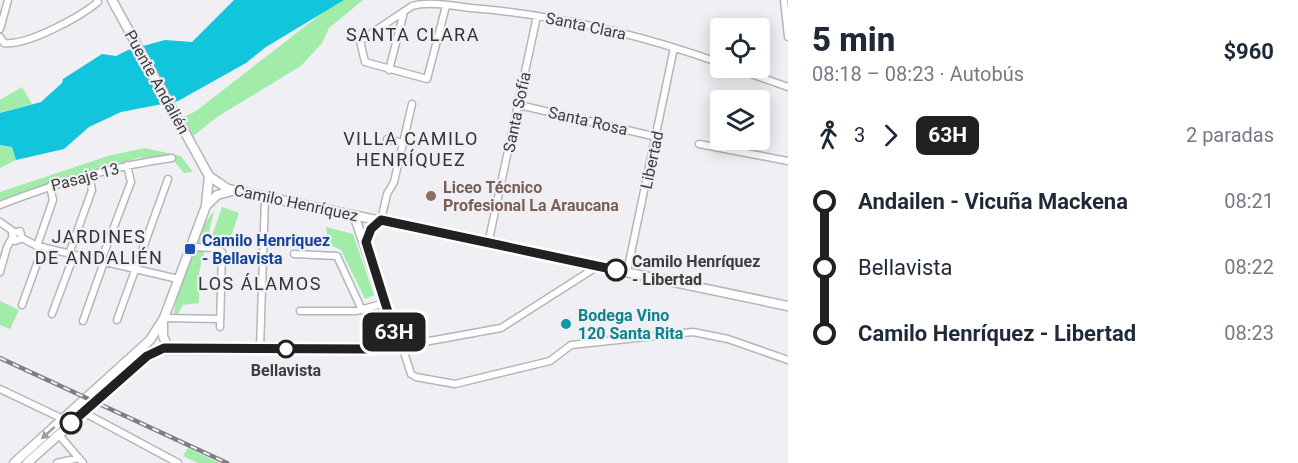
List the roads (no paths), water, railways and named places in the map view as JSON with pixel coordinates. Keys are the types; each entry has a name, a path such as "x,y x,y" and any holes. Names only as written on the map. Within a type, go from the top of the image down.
{"main road":[{"name":"Puente Andalién","path":"112,0 202,165"},
{"name":"Camilo Henríquez","path":"202,165 208,176 218,185 232,191 788,306"},
{"path":"168,348 163,336 164,318 206,206 208,176"},
{"path":"206,206 217,195 232,191"},
{"path":"27,463 147,356 168,348 377,349 392,343 395,334 366,242 354,215"},
{"path":"366,242 371,229 381,220"},
{"path":"14,463 142,347 164,318"}],"street":[{"path":"0,29 8,0"},
{"path":"0,37 4,43 11,44 50,30 89,10 97,0"},
{"path":"784,0 788,37"},
{"name":"Santa Clara","path":"404,11 412,6 446,6 580,22 710,60"},
{"path":"404,11 359,43 366,64 427,79 446,6"},
{"path":"389,70 404,11"},
{"name":"Santa Sofía","path":"488,244 537,16"},
{"name":"Libertad","path":"627,272 674,48"},
{"path":"762,78 788,87"},
{"path":"381,220 412,104"},
{"name":"Santa Rosa","path":"519,105 657,137"},
{"path":"387,139 403,143"},
{"path":"699,144 788,161"},
{"name":"Pasaje 13","path":"0,204 50,186 127,165 172,158"},
{"path":"83,321 131,182 127,165"},
{"path":"52,314 92,189 89,176"},
{"path":"117,320 168,179"},
{"path":"22,305 53,200 50,186"},
{"path":"260,348 265,197"},
{"path":"0,222 13,235"},
{"path":"0,272 8,243 13,235 21,232 22,238 40,247 178,279"},
{"path":"189,247 217,248 222,252 220,327"},
{"path":"294,254 337,256 362,310"},
{"path":"392,343 402,346 501,328 598,266"},
{"path":"300,311 362,310 385,303"},
{"path":"164,318 220,319"},
{"path":"402,346 411,374 416,378 455,384 550,362 571,345 693,332 728,339 788,360"},
{"path":"0,389 63,418"},
{"path":"83,412 167,460 178,463"},
{"path":"59,435 81,461"},
{"path":"57,463 81,461"}],"water":[{"path":"234,0 344,0 266,47 246,63 178,101 121,112 89,127 64,149 16,160 12,147 0,145 0,113 41,102 62,83 63,79 102,54 116,56 128,50 165,40 192,42"}],"railway":[{"path":"0,358 227,463"}],"place":[{"name":"Liceo Técnico Profesional La Araucana","path":"431,196"},
{"name":"Camilo Henriquez - Bellavista","path":"190,249"},
{"name":"Camilo Henríquez - Libertad","path":"616,270"},
{"name":"Bodega Vino 120 Santa Rita","path":"566,324"},
{"name":"Bellavista","path":"286,349"}],"district":[{"name":"SANTA CLARA","path":"413,34"},
{"name":"VILLA CAMILO HENRÍQUEZ","path":"411,148"},
{"name":"JARDINES DE ANDALIÉN","path":"99,246"},
{"name":"LOS ÁLAMOS","path":"260,283"}]}
